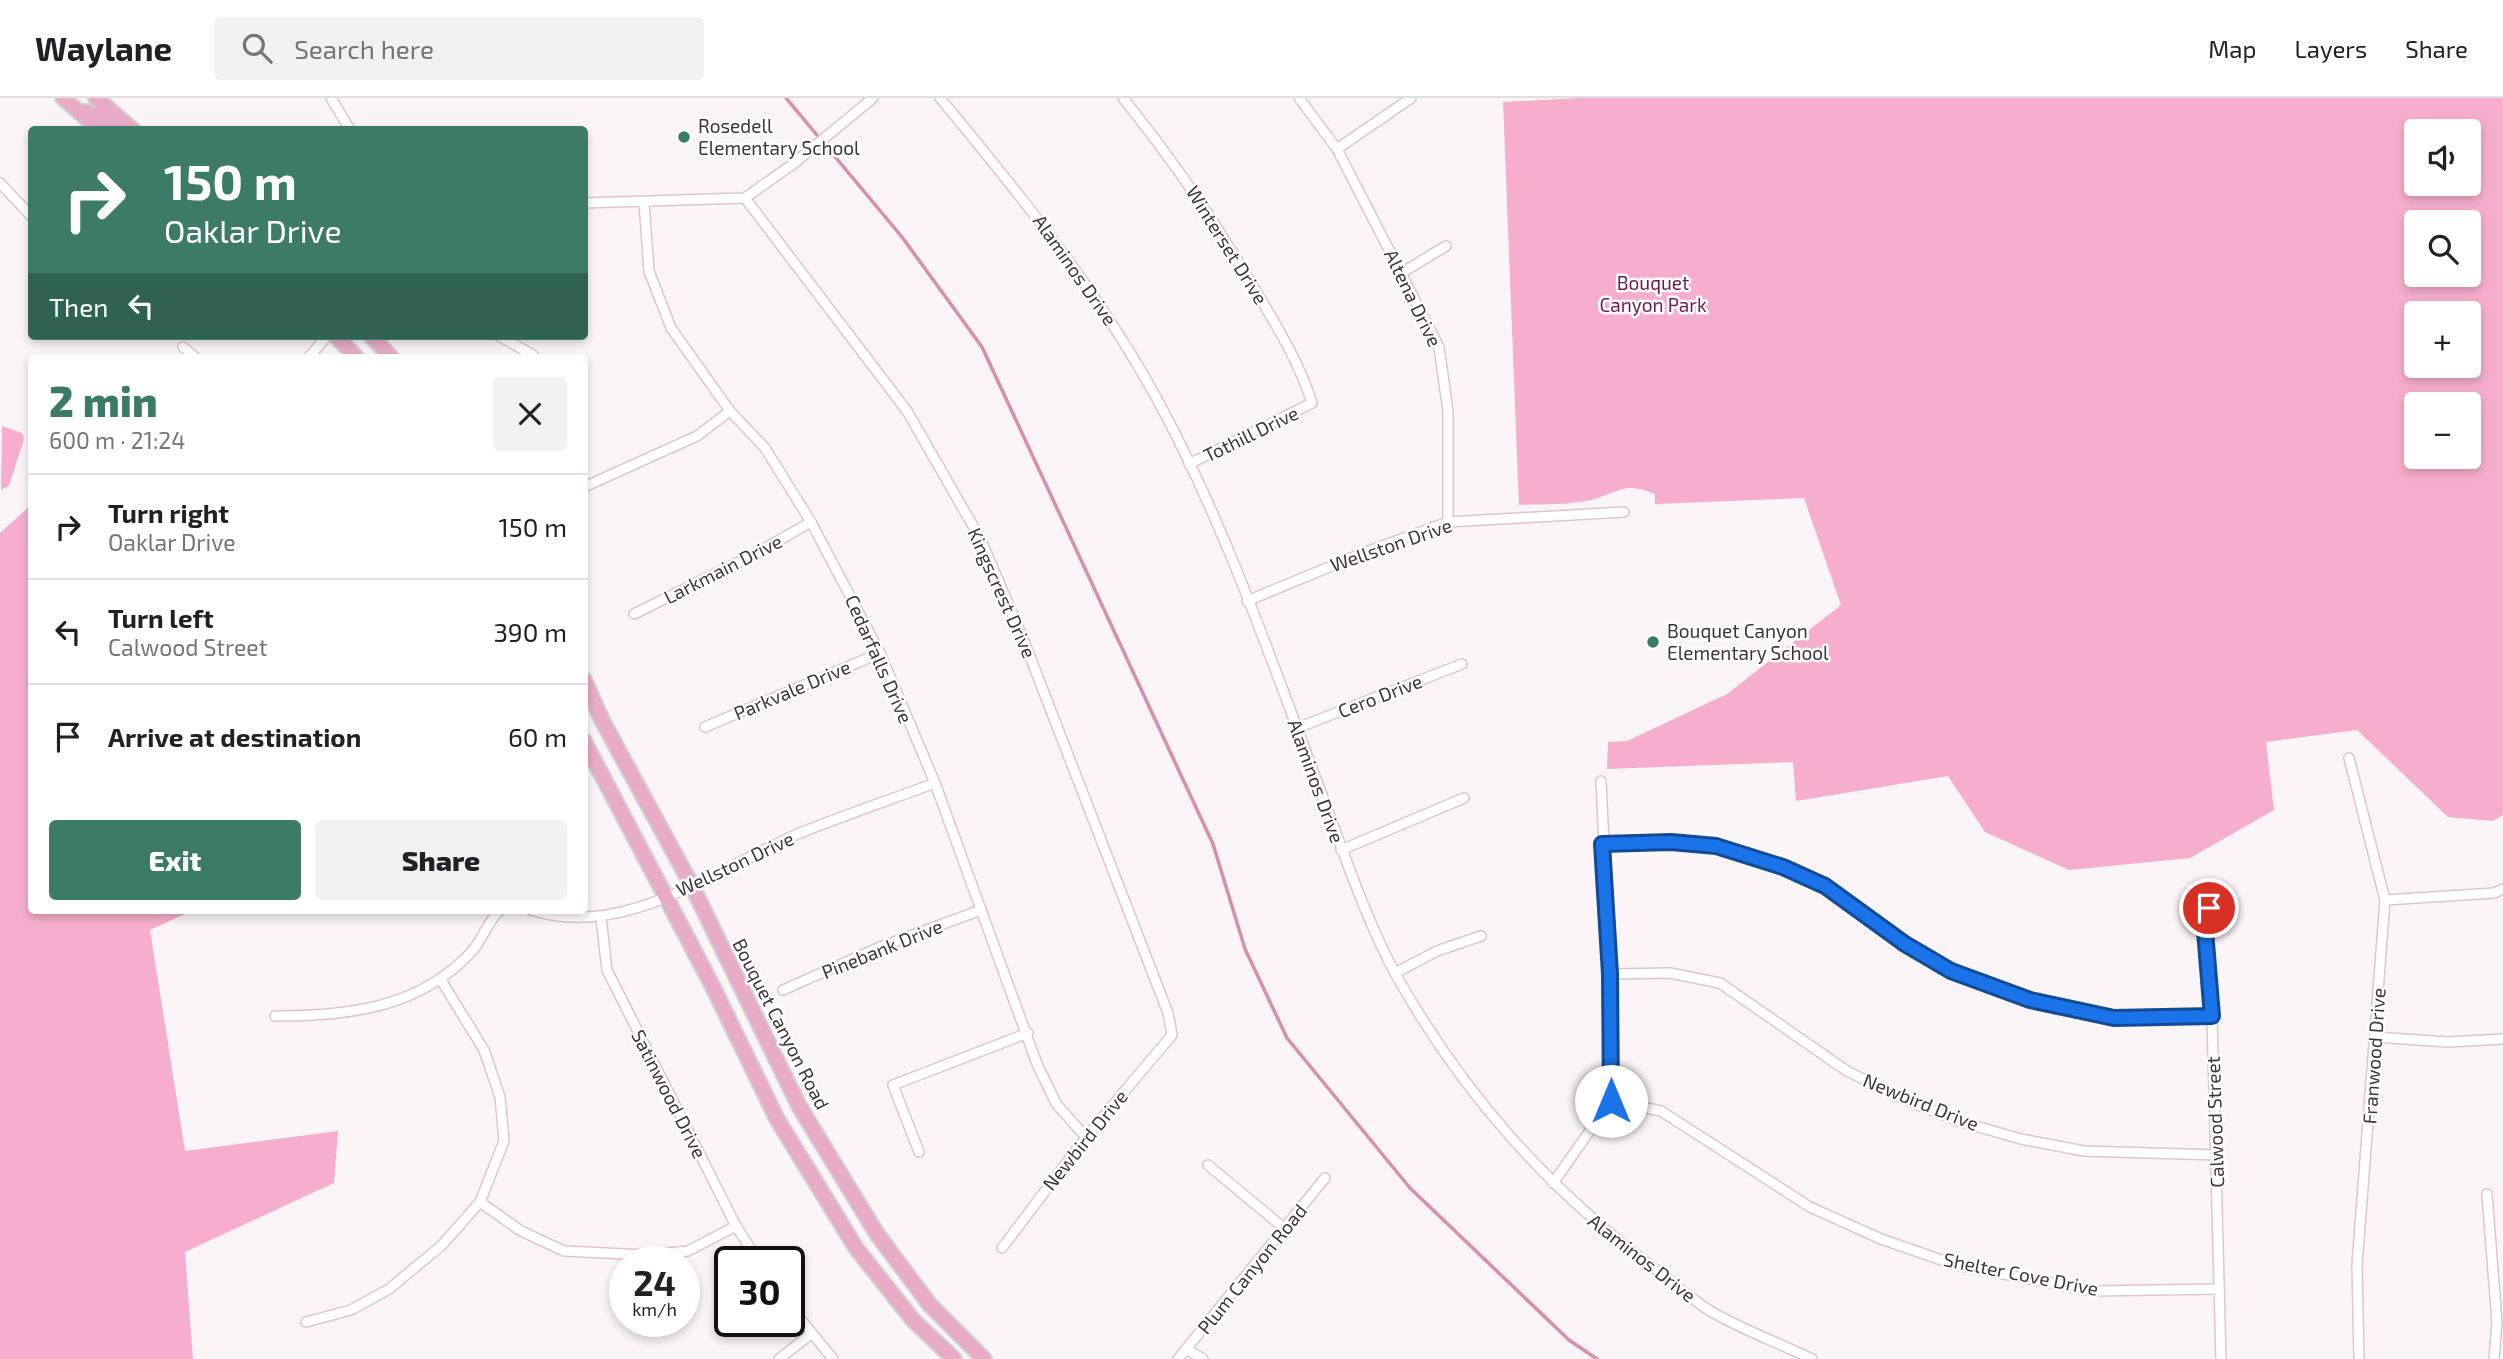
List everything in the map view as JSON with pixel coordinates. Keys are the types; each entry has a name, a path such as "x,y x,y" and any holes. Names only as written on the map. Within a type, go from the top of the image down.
{"main road":[{"path":"96,98 128,126"},
{"path":"69,103 95,126"},
{"path":"69,103 102,118 111,126"},
{"path":"341,340 353,354"},
{"path":"375,340 388,354"},
{"name":"Bouquet Canyon Road","path":"588,689 603,722 691,884 799,1106 877,1234 930,1305 984,1359"},
{"path":"588,749 667,897 777,1119 856,1248 913,1320 954,1359"}],"street":[{"path":"331,98 348,126"},
{"path":"588,203 745,198 873,98"},
{"name":"Alaminos Drive","path":"940,98 1034,210 1122,337 1189,464 1247,601 1341,850 1395,973 1480,1103 1553,1183 1595,1224 1710,1311 1812,1359"},
{"name":"Winterset Drive","path":"1123,98 1198,196 1219,228 1276,324 1305,379 1312,403"},
{"name":"Altena Drive","path":"1298,98 1337,149 1439,346 1448,411 1448,523"},
{"path":"1337,149 1411,98"},
{"path":"0,183 28,213"},
{"name":"Kingscrest Drive","path":"745,198 907,411 981,540 1093,815 1168,1013 1172,1035"},
{"name":"Cedarfalls Drive","path":"644,202 649,271 671,328 730,411 765,448 811,522 880,653 935,783 1028,1033 1037,1064 1057,1105 1086,1137"},
{"path":"1403,272 1446,246"},
{"path":"312,354 324,340"},
{"path":"506,340 531,354"},
{"path":"183,347 191,354"},
{"name":"Tothill Drive","path":"1189,464 1312,403"},
{"path":"588,485 697,436 730,411"},
{"name":"Wellston Drive","path":"1247,601 1363,553 1448,523 1624,512"},
{"name":"Larkmain Drive","path":"634,614 754,555 811,522"},
{"name":"Parkvale Drive","path":"705,727 880,653"},
{"name":"Cero Drive","path":"1297,728 1462,664"},
{"name":"Franwood Drive","path":"2349,758 2385,900 2357,1265 2359,1359"},
{"path":"1553,1183 1611,1101 1610,974 1601,781"},
{"name":"Wellston Drive","path":"542,914 601,918 640,909 804,832 935,783"},
{"path":"1341,850 1464,798"},
{"path":"1602,844 1671,842 1716,846 1783,867 1825,886 1905,944 1951,971 2030,1000 2114,1018 2212,1016"},
{"name":"Calwood Street","path":"2213,886 2205,931 2212,1016 2221,1359"},
{"path":"2385,900 2503,890"},
{"name":"Pinebank Drive","path":"783,989 880,947 981,910"},
{"path":"275,1016 324,1016 402,1001 440,980 474,948 496,914"},
{"name":"Satinwood Drive","path":"601,918 607,970 749,1246"},
{"path":"1395,973 1437,951 1481,936"},
{"name":"Newbird Drive","path":"1610,974 1670,973 1720,983 1847,1071 1903,1099 1958,1121 2021,1139 2084,1151 2217,1155"},
{"path":"306,1322 351,1310 389,1289 442,1245 480,1202 504,1141 500,1097 484,1051 440,980"},
{"path":"919,1152 892,1085 1028,1033"},
{"name":"Newbird Drive","path":"1002,1248 1086,1137 1172,1035"},
{"path":"2375,1037 2448,1042 2503,1039"},
{"name":"Shelter Cove Drive","path":"1611,1101 1661,1111 1810,1207 1881,1239 1956,1265 2093,1291 2218,1289"},
{"path":"1209,1165 1285,1229"},
{"name":"Plum Canyon Road","path":"1178,1359 1325,1178"},
{"path":"2487,1194 2497,1322 2494,1359"},
{"path":"480,1202 521,1231 564,1251 646,1255 688,1251 737,1226"},
{"path":"805,1326 833,1359"},
{"path":"779,1359 811,1334"},
{"path":"1186,1349 1203,1359"}],"green space":[{"name":"Bouquet Canyon Park","path":"1578,98 2503,98 2503,815 2493,821 2448,817 2357,730 2266,742 2274,810 2190,858 2069,870 1985,832 1948,776 1796,801 1793,762 1607,769 1608,742 1627,741 1727,694 1841,605 1804,498 1655,504 1655,494 1628,488 1583,502 1519,505 1503,102"},
{"path":"2,426 22,433 24,439 9,486 1,490"},
{"path":"28,508 28,914 185,914 150,930 185,1151 338,1131 334,1183 185,1252 193,1359 0,1359 0,533"}],"waterway":[{"path":"786,98 902,237 982,347 1213,844 1245,949 1287,1038 1410,1188 1569,1340 1597,1359"}],"place":[{"name":"Rosedell Elementary School","path":"684,137"},
{"name":"Bouquet Canyon Elementary School","path":"1653,642"}],"route":[{"path":"1611,1101 1610,974 1602,844 1671,842 1729,848 1783,867 1825,886 1905,944 1951,971 2030,1000 2114,1018 2212,1016 2205,931 2209,908"}]}
